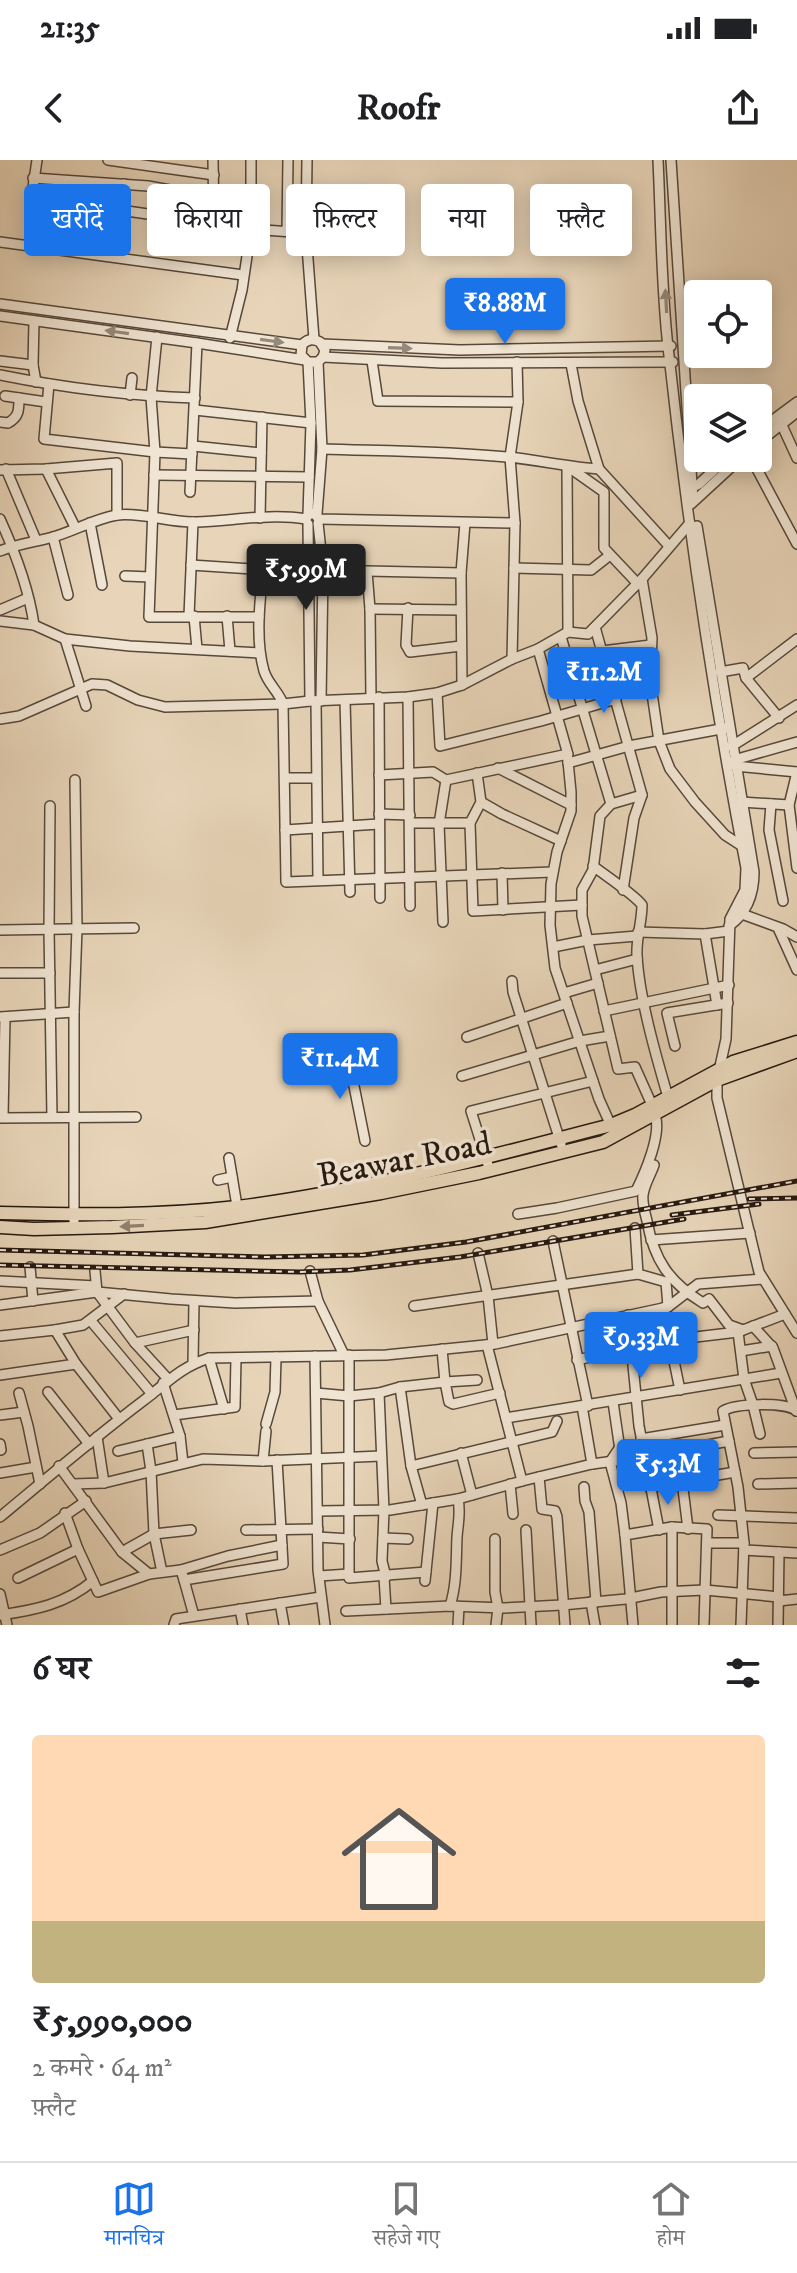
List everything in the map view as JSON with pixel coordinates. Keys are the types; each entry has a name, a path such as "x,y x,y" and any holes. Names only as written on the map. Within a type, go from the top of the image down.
{"main road":[{"name":"Beawar Road","path":"0,1213 169,1213 237,1206 263,1208 381,1193 490,1171 561,1145 613,1131 742,1059 797,1042"},
{"name":"Beawar Road","path":"653,1110 668,1097 718,1075 797,1051"},
{"name":"Beawar Road","path":"0,1227 74,1228 205,1222 484,1158 561,1145"}],"street":[{"path":"32,184 37,160"},
{"path":"108,160 214,175"},
{"path":"213,160 214,184"},
{"path":"251,160 251,184"},
{"path":"288,160 288,184"},
{"path":"307,160 307,184"},
{"path":"658,160 670,362 720,672 725,729 732,746 754,883 742,914 729,929 706,939"},
{"path":"314,360 301,355 302,345 307,340 460,350 684,346 671,160"},
{"path":"148,184 152,166"},
{"path":"33,178 124,184"},
{"path":"0,242 24,246"},
{"path":"99,256 243,275"},
{"path":"229,348 246,256"},
{"path":"308,256 318,342 325,350 314,360 309,477 323,570 322,638 316,701 318,880"},
{"path":"0,304 302,345"},
{"path":"0,316 314,360 684,363"},
{"path":"34,321 33,365 36,382"},
{"path":"157,337 151,397 155,452 149,617 259,617"},
{"path":"190,492 197,343"},
{"path":"314,360 322,449 308,571 309,658 316,701"},
{"path":"0,361 33,365"},
{"path":"372,361 378,401 518,402"},
{"path":"512,659 515,523 510,457 518,402 517,362"},
{"path":"571,364 578,401 599,469 669,546"},
{"path":"685,368 689,489"},
{"path":"0,375 130,395 195,398"},
{"path":"130,395 132,378"},
{"path":"49,384 44,439 155,452 261,453"},
{"path":"5,396 46,402"},
{"path":"0,422 8,423 16,419 19,398"},
{"path":"772,428 797,402"},
{"path":"195,410 311,423"},
{"path":"772,424 797,412"},
{"path":"260,518 262,417"},
{"path":"780,420 797,458"},
{"path":"322,449 426,451 510,457 599,469"},
{"path":"36,540 3,470 117,463 117,515"},
{"path":"567,467 604,492 604,548 640,582 651,645 650,680 659,741 670,769 727,837 742,846"},
{"path":"567,467 565,634 582,709 611,804"},
{"path":"46,469 75,527"},
{"path":"689,489 710,472"},
{"path":"726,472 691,504 690,523 746,868 743,896 732,915 729,929 729,985 723,1004 726,1039 718,1075 717,1098 759,1272 797,1333"},
{"path":"758,472 797,544"},
{"path":"154,475 309,477"},
{"path":"0,551 117,515 193,522 260,518 515,523"},
{"path":"0,519 13,546 32,606 34,625"},
{"path":"193,522 192,616 197,649"},
{"path":"90,523 102,585"},
{"path":"462,685 461,573 465,523"},
{"path":"0,719 19,716 92,684 107,685 138,700 165,707 283,704 437,693 462,685 565,634 588,634 640,582 690,523"},
{"path":"53,537 68,595"},
{"path":"514,568 591,570 610,555"},
{"path":"191,565 282,571"},
{"path":"263,569 260,653 267,678 283,704 286,882 552,872"},
{"path":"308,571 461,573"},
{"path":"367,572 379,775 380,898"},
{"path":"125,576 150,577"},
{"path":"0,610 28,598"},
{"path":"408,608 406,645 410,652 461,646"},
{"path":"370,609 461,610"},
{"path":"227,616 230,651"},
{"path":"0,621 34,625 65,639 260,653"},
{"path":"595,627 642,795 634,818 623,890"},
{"path":"309,658 322,638"},
{"path":"65,639 86,706"},
{"path":"746,678 797,639"},
{"path":"602,651 651,645"},
{"path":"538,649 568,758 571,805 552,872 550,906 555,968 613,1131"},
{"path":"720,672 743,668 746,678 779,718"},
{"path":"437,693 440,746 616,699"},
{"path":"408,697 410,906"},
{"path":"345,700 350,892"},
{"path":"732,746 797,705"},
{"path":"379,775 433,772 446,780 498,768 597,757 629,746 725,729"},
{"path":"735,763 797,742"},
{"path":"735,763 797,772 789,805 797,868"},
{"path":"498,768 571,805"},
{"path":"477,773 481,802 470,823 473,911 582,905"},
{"path":"285,778 316,778"},
{"path":"74,1228 75,780"},
{"path":"443,922 439,824 446,780"},
{"path":"518,1214 636,1191 656,1137 658,1123 635,1067 618,1069 582,916 582,890 593,866 600,816 611,804 642,795"},
{"path":"481,802 561,841"},
{"path":"741,802 789,805"},
{"path":"771,804 769,830 783,901"},
{"path":"50,806 52,1117"},
{"path":"285,830 348,826 379,819 470,823"},
{"path":"593,866 642,905 637,959 668,1097"},
{"path":"502,873 503,910"},
{"path":"742,914 797,937"},
{"path":"0,930 134,928"},
{"path":"778,928 797,970"},
{"path":"553,947 637,934 729,943"},
{"path":"706,939 713,988 723,1004"},
{"path":"595,970 637,959"},
{"path":"0,973 50,973"},
{"path":"512,981 561,1145"},
{"path":"467,1037 521,1018 598,983"},
{"path":"604,1011 729,985"},
{"path":"675,1046 667,1013 723,1004"},
{"path":"74,1012 3,1017 2,1118 136,1117"},
{"path":"462,1076 580,1041 610,1036"},
{"path":"348,1056 365,1141"},
{"path":"490,1171 471,1111 593,1081"},
{"path":"229,1158 237,1206"},
{"path":"654,1165 642,1197 658,1258 668,1274 687,1293 703,1303 709,1299 729,1325 741,1331"},
{"path":"218,1180 232,1177"},
{"path":"635,1228 638,1274"},
{"path":"651,1240 750,1233"},
{"path":"553,1241 577,1360 592,1464"},
{"path":"478,1253 488,1296 490,1344 522,1481"},
{"path":"30,1267 33,1301"},
{"path":"95,1271 97,1289 165,1381 180,1436 183,1463"},
{"path":"310,1271 318,1301 346,1355 350,1458 349,1578 425,1576 433,1503"},
{"path":"414,1306 638,1274 666,1282 665,1307 680,1390"},
{"path":"2,1511 40,1484 165,1381 209,1358 386,1355 490,1344 665,1307 698,1284 763,1279"},
{"path":"0,1281 194,1301 318,1301"},
{"path":"0,1305 97,1289"},
{"path":"0,1336 80,1326 91,1321 124,1294"},
{"path":"193,1364 194,1301"},
{"path":"670,1340 741,1331 785,1314"},
{"path":"628,1315 641,1439 659,1530"},
{"path":"91,1321 152,1394"},
{"path":"753,1326 772,1346 797,1412"},
{"path":"55,1330 76,1364 119,1419"},
{"path":"135,1343 194,1330"},
{"path":"741,1331 744,1379 760,1434"},
{"path":"741,1351 772,1346"},
{"path":"442,1349 450,1404 500,1393"},
{"path":"577,1360 616,1351"},
{"path":"315,1356 319,1576 325,1625"},
{"path":"263,1461 266,1427 275,1392 276,1357"},
{"path":"209,1358 224,1409"},
{"path":"174,1415 235,1407 236,1358"},
{"path":"0,1375 76,1364"},
{"path":"506,1418 781,1373"},
{"path":"316,1393 349,1396 400,1387 477,1380"},
{"path":"400,1387 411,1466 422,1505"},
{"path":"48,1392 93,1440 104,1483"},
{"path":"19,1393 40,1484"},
{"path":"379,1393 384,1510 382,1561 386,1609"},
{"path":"613,1402 621,1460"},
{"path":"741,1625 744,1547 735,1472 723,1411 753,1405 791,1406 797,1412"},
{"path":"0,1415 24,1412"},
{"path":"411,1466 552,1432 557,1421"},
{"path":"641,1439 725,1425"},
{"path":"118,1451 180,1436"},
{"path":"318,1511 384,1510 458,1499 592,1464 729,1441"},
{"path":"147,1444 154,1534 162,1572"},
{"path":"620,1447 610,1462 621,1503 633,1625"},
{"path":"754,1453 797,1452"},
{"path":"461,1453 472,1495"},
{"path":"73,1484 104,1483 203,1459 263,1461 381,1456"},
{"path":"65,1513 98,1592 162,1572 183,1575 283,1564 277,1460"},
{"path":"59,1466 122,1552 149,1574"},
{"path":"0,1473 36,1467"},
{"path":"649,1487 735,1472"},
{"path":"539,1477 542,1509 555,1511 557,1517 565,1625"},
{"path":"682,1481 688,1529"},
{"path":"758,1484 797,1483"},
{"path":"510,1484 513,1514"},
{"path":"584,1487 589,1512 595,1625"},
{"path":"458,1499 461,1514 454,1606 458,1625"},
{"path":"0,1550 40,1533 86,1501"},
{"path":"718,1515 797,1518"},
{"path":"625,1535 672,1527 707,1529 704,1625"},
{"path":"672,1527 672,1625"},
{"path":"122,1552 154,1534 191,1530"},
{"path":"246,1530 318,1533 350,1539"},
{"path":"526,1530 531,1625"},
{"path":"383,1538 408,1539"},
{"path":"495,1539 496,1625"},
{"path":"707,1543 797,1553"},
{"path":"183,1575 228,1556 282,1545"},
{"path":"18,1578 78,1549"},
{"path":"778,1625 779,1552"},
{"path":"319,1576 349,1574"},
{"path":"183,1575 194,1616"},
{"path":"0,1594 4,1618 75,1596 93,1581"},
{"path":"346,1611 454,1606 530,1607 705,1590 797,1599"},
{"path":"174,1625 176,1619 321,1597"},
{"path":"280,1603 284,1625"},
{"path":"240,1609 243,1625"},
{"path":"209,1614 211,1625"}],"railway":[{"path":"0,1250 265,1257 363,1255 466,1242 797,1181"},
{"path":"749,1199 797,1198"},
{"path":"672,1215 759,1204"},
{"path":"0,1265 300,1272 350,1270 460,1257 684,1219"}]}
